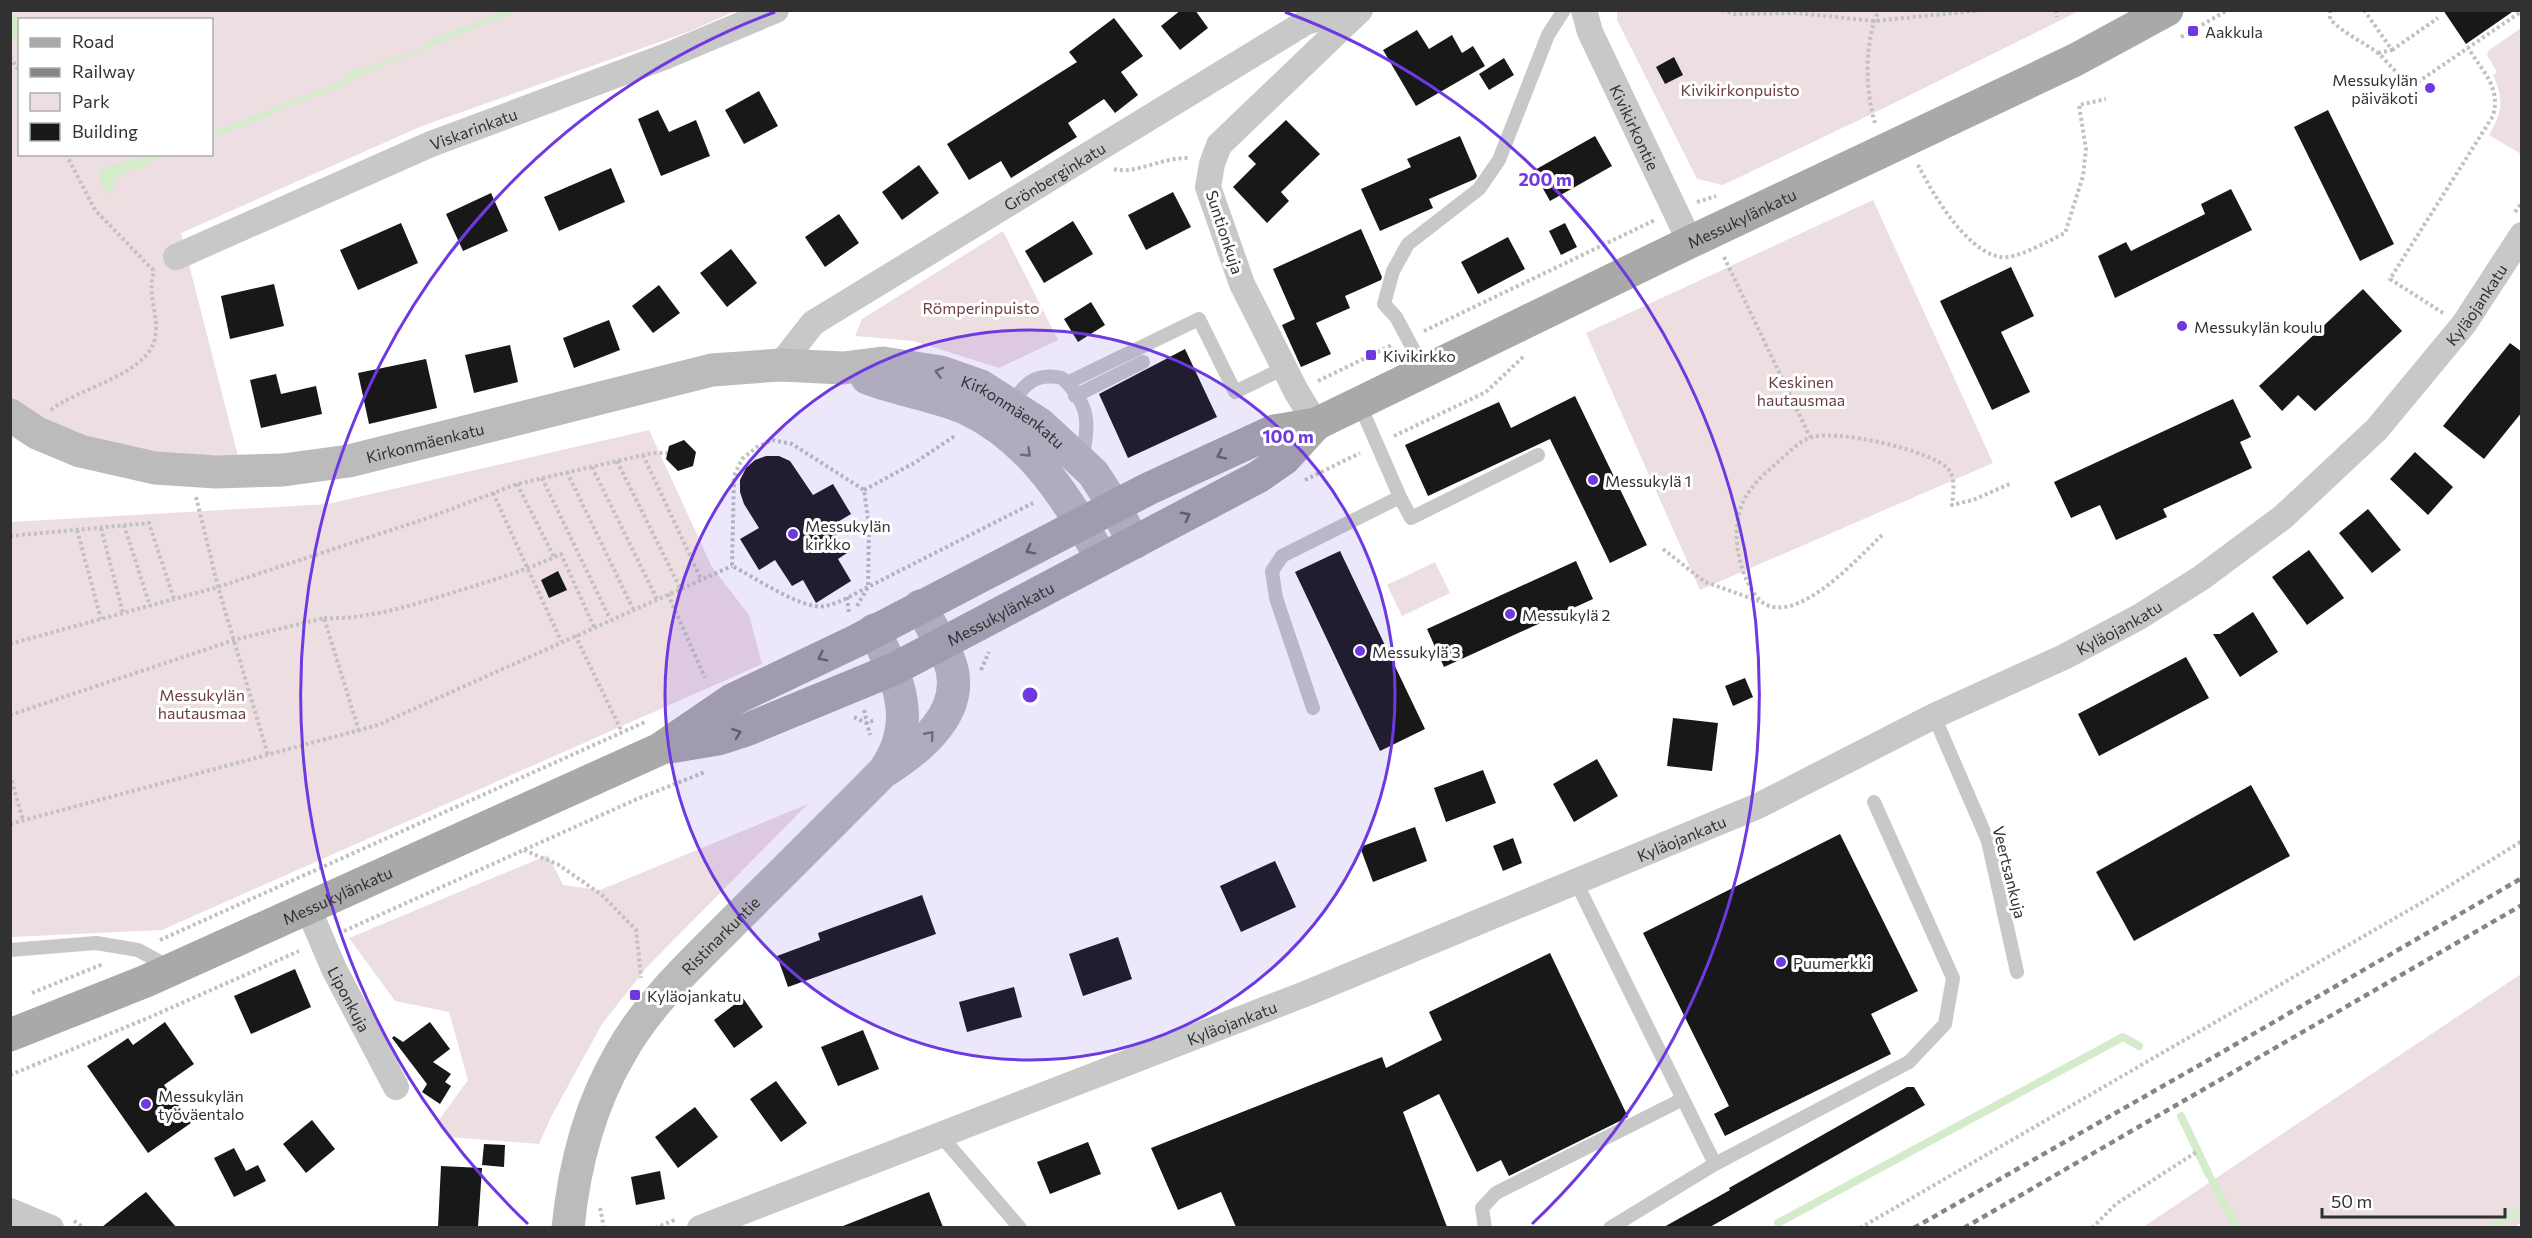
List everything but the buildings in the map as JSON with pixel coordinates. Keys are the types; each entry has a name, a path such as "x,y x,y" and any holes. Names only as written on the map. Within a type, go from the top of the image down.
{"main road":[{"name":"Messukylänkatu","path":"10,1035 173,969 308,908 656,734 732,700 862,625 920,606 1115,507 1274,431 1316,424 1690,242 2075,60 2167,10"},
{"name":"Kirkonmäenkatu","path":"10,416 37,433 80,451 155,468 216,472 283,470 349,461 712,370 780,364 843,368 883,363 941,372 981,386 990,420 1037,462 1082,524 1102,559"},
{"name":"Kirkonmäenkatu","path":"990,420 1040,424 1093,473 1134,543"},
{"name":"Messukylänkatu","path":"656,734 718,739 894,669 1258,477 1284,459 1316,424"},
{"name":"Ristinarkuntie","path":"884,771 912,754 928,739 943,720 953,685 949,661 920,606"},
{"name":"Ristinarkuntie","path":"568,1227 572,1189 584,1138 600,1093 627,1043 652,1007 697,958 884,771 895,756 903,732 903,709 894,669 862,625"}],"street":[{"name":"Viskarinkatu","path":"176,257 430,144 664,57 776,10"},
{"name":"Grönberginkatu","path":"780,364 813,323 1306,22 1346,10"},
{"name":"Suntionkuja","path":"1316,424 1284,368 1238,273 1208,187 1212,164 1219,146 1360,10"},
{"name":"Kivikirkontie","path":"1584,10 1590,32 1690,242"},
{"name":"Kyläojankatu","path":"692,1222 941,1136 1305,994 1758,806 1934,716 2064,657 2139,617 2201,578 2283,517 2377,429 2464,324 2516,227"},
{"name":"Liponkuja","path":"308,908 334,969 396,1088"},
{"path":"10,1211 51,1227"}],"lane":[{"path":"1425,371 1396,317 1384,304 1393,271 1408,244 1479,189 1499,160 1548,35 1564,10"},
{"path":"1067,383 1199,319 1235,392 1284,368"},
{"path":"1075,396 1143,362"},
{"path":"990,420 1025,384 1042,376 1062,378 1088,419 1082,462"},
{"path":"1359,403 1410,518 1538,455"},
{"path":"1313,708 1276,598 1272,571 1282,556 1400,497"},
{"name":"Veertsankuja","path":"1934,716 1988,841 2017,972"},
{"path":"1610,1227 1715,1164 1909,1062 1946,1024 1953,978 1874,802"},
{"path":"1576,882 1715,1164"},
{"path":"10,950 96,943 138,950 173,969"},
{"path":"1485,1227 1482,1209 1496,1193 1683,1099"},
{"path":"941,1136 1020,1227"}],"path":[{"path":"1722,10 1734,14 1797,13 1874,21 1984,10"},
{"path":"1875,123 1869,104 1868,69 1874,21 1879,10"},
{"path":"2055,10 2057,17"},
{"path":"2330,10 2330,20 2337,27 2377,53 2407,81 2415,84 2522,11"},
{"path":"2364,10 2392,50"},
{"path":"2377,53 2392,50 2438,18"},
{"path":"2450,316 2390,279 2493,116 2497,103 2495,90 2468,48"},
{"path":"1918,165 1933,194 1979,248 2001,258 2019,254 2065,233 2084,176 2086,148 2079,105 2106,99"},
{"path":"1864,127 1885,118"},
{"path":"67,156 95,210 154,271"},
{"path":"1125,172 1157,161 1184,158 1195,158 1212,164"},
{"path":"1296,391 1674,211 1720,194"},
{"path":"2516,227 2522,202"},
{"path":"37,433 48,413 55,407 116,376 146,356 154,344 157,329 151,288 154,271 176,257"},
{"path":"1724,257 1810,437"},
{"path":"864,490 990,420"},
{"path":"1760,601 1749,587 1740,560 1737,519 1749,490 1791,450 1810,437 1846,436 1930,457 1948,469 1953,480 1952,505 1973,500 2012,483"},
{"path":"732,566 734,476 742,459 757,447 772,440 792,444 864,490 869,526 868,587 862,625"},
{"path":"10,644 218,587 425,519 517,484 643,455 667,453"},
{"path":"643,455 701,579"},
{"path":"617,461 681,588"},
{"path":"592,466 657,599"},
{"path":"567,472 633,609"},
{"path":"542,478 610,619"},
{"path":"517,484 554,557"},
{"path":"10,824 378,725 732,566 806,604 824,607 1059,490"},
{"path":"493,493 561,641"},
{"path":"195,494 218,587 268,755"},
{"path":"10,536 149,523 174,599"},
{"path":"124,525 150,606"},
{"path":"101,528 123,613"},
{"path":"77,530 101,619"},
{"path":"1663,549 1705,582 1779,608 1795,605 1818,593 1882,535"},
{"path":"10,715 234,640 324,618 349,619 425,601 528,569 561,554 594,627"},
{"path":"668,594 705,678"},
{"path":"847,597 862,625"},
{"path":"324,618 359,731"},
{"path":"575,635 622,732"},
{"path":"21,997 138,950 622,732 656,734"},
{"path":"10,775 23,820"},
{"path":"1860,1227 2428,900 2522,841"},
{"path":"524,850 560,865 602,895 636,930 642,988"},
{"path":"2092,1227 2116,1204 2198,1151"},
{"path":"598,1200 606,1227"},
{"path":"655,1227 692,1222"}],"green space":[{"name":"Kivikirkonpuisto","path":"1617,10 2079,11 1723,185 1697,179 1617,20"},
{"path":"10,11 736,11 688,32 422,126 181,233 238,456 146,454 57,427 11,399"},
{"path":"2521,28 2521,154 2489,135 2497,119 2500,99 2493,75 2497,72 2487,55 2489,50"},
{"name":"Keskinen hautausmaa","path":"1873,200 1993,463 1700,590 1586,333"},
{"name":"Römperinpuisto","path":"1003,231 1058,340 999,368 914,341 855,336 862,319"},
{"name":"Messukylän hautausmaa","path":"649,430 712,567 749,615 762,664 162,930 11,937 11,522 328,504"},
{"path":"1435,562 1450,593 1402,616 1387,585"},
{"path":"808,804 647,967 602,1024 551,1117 539,1144 448,1137 439,1120 468,1080 449,1012 395,1001 349,938 548,855 563,885 600,890"},
{"path":"2521,974 2521,1223 2513,1228 2143,1227"}],"shaded area":[{"path":"11,10 15,12 18,21 18,46 11,35"},
{"path":"503,11 517,11 355,78 342,87 283,108 270,116 213,138 213,132 220,129 341,81 354,69 358,71 419,49 432,40"},
{"path":"145,156 163,156 140,169 129,171 113,181 113,194 109,195 101,185 99,174 101,168"}],"waterway":[{"path":"1778,1223 2123,1037 2139,1046"},
{"path":"2181,1116 2209,1175"},
{"path":"2212,1180 2237,1228"},
{"path":"2491,1228 2522,1209"}],"railway":[{"path":"1914,1228 2522,878"},
{"path":"1964,1228 2522,905"}],"place":[{"name":"Aakkula","path":"2193,31"},
{"name":"Messukylän päiväkoti","path":"2430,88"},
{"name":"Messukylän koulu","path":"2182,326"},
{"name":"Kivikirkko","path":"1371,355"},
{"name":"Messukylä 1","path":"1593,480"},
{"name":"Messukylän kirkko","path":"793,534"},
{"name":"Messukylä 2","path":"1510,614"},
{"name":"Messukylä 3","path":"1360,651"},
{"name":"Puumerkki","path":"1781,962"},
{"name":"Kyläojankatu","path":"635,995"},
{"name":"Messukylän työväentalo","path":"146,1104"}]}
